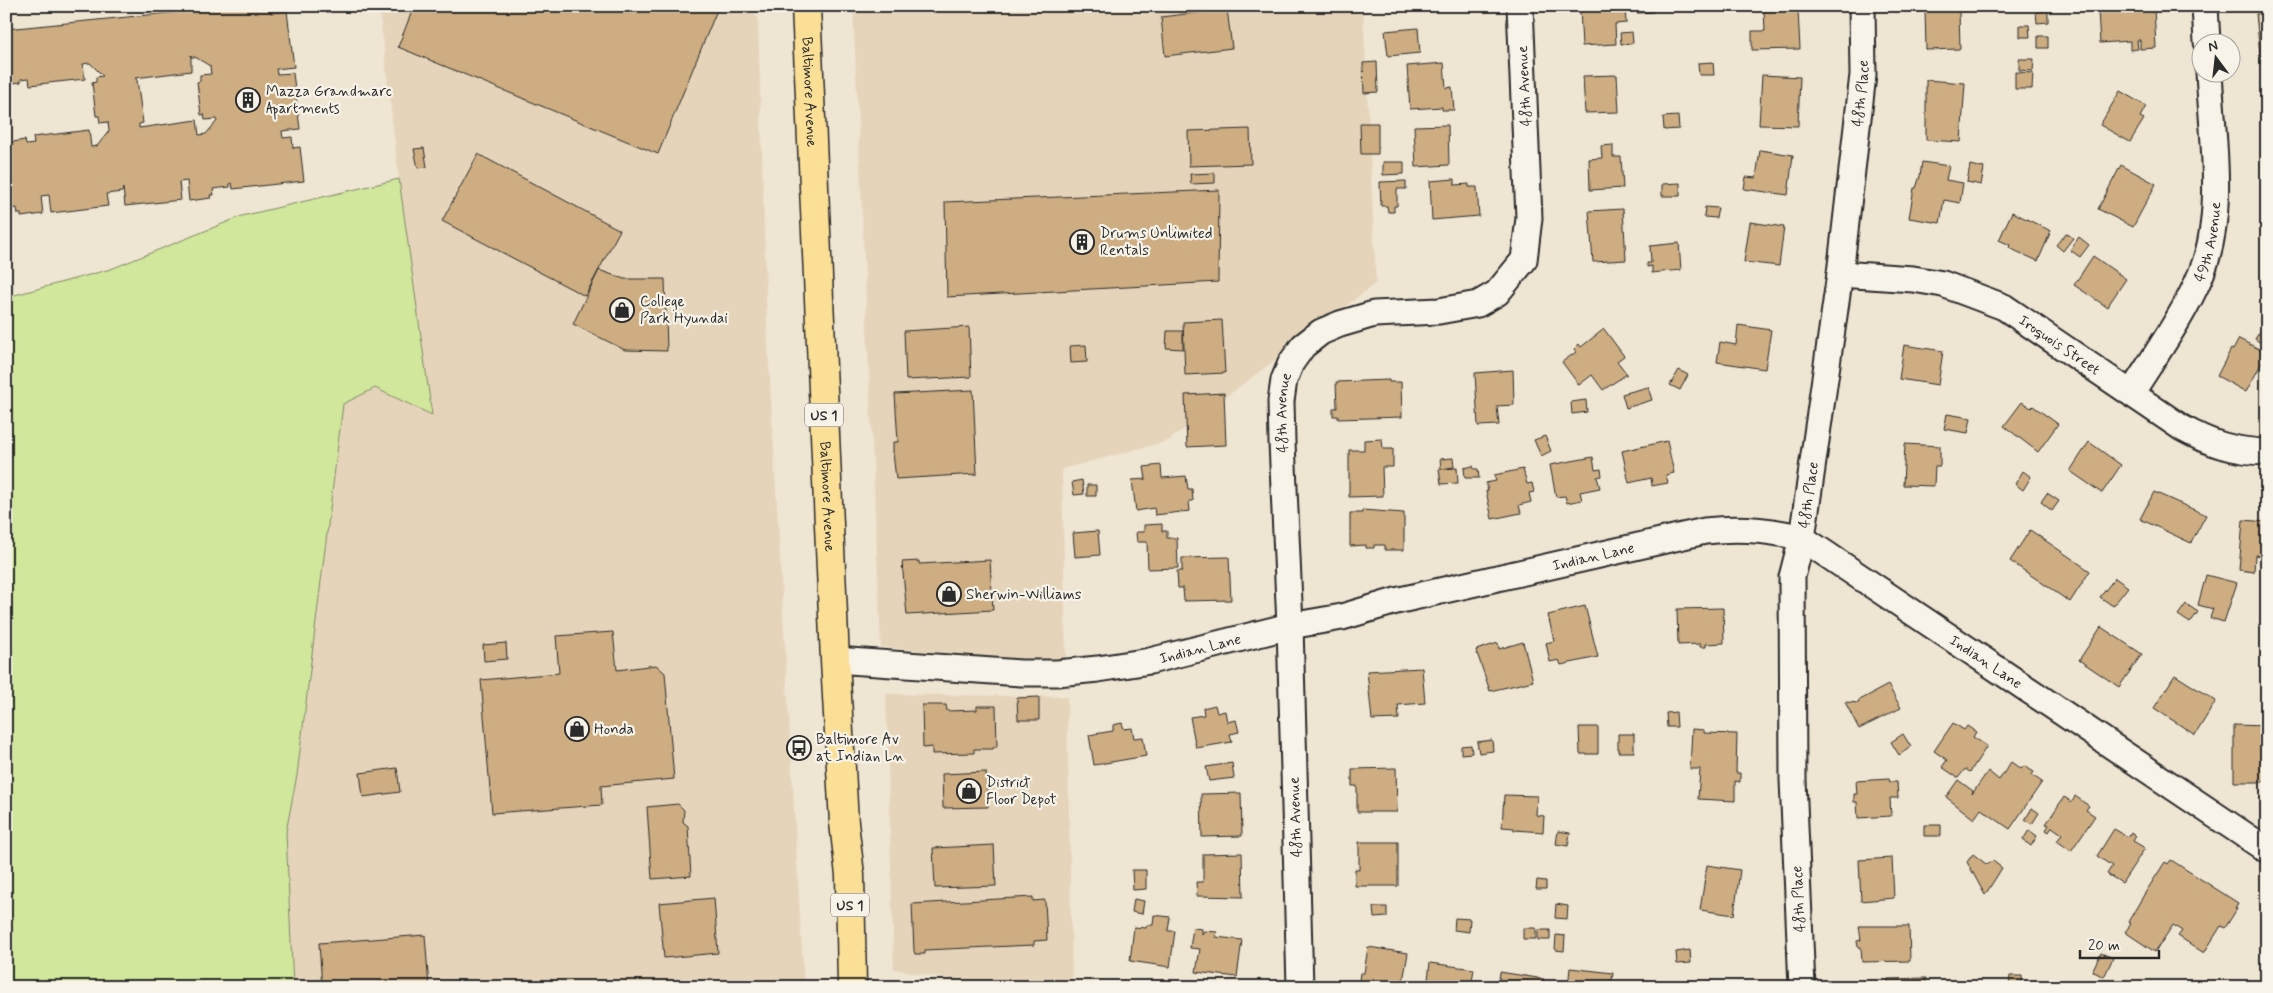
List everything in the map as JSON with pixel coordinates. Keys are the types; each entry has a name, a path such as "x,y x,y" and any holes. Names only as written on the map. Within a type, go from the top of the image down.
{"main road":[{"name":"Baltimore Avenue","path":"806,6 835,660 844,823 850,875 852,987"}],"street":[{"name":"48th Avenue","path":"1300,987 1290,626 1280,401 1291,363 1302,346 1321,332 1374,314 1439,311 1478,304 1497,293 1524,260 1529,218 1520,6"},
{"name":"48th Place","path":"1802,987 1793,780 1792,577 1802,538 1840,274 1864,58 1862,6"},
{"path":"2204,6 2206,32"},
{"name":"49th Avenue","path":"2132,392 2180,314 2201,274 2207,256 2215,209 2209,82"},
{"name":"Iroquois Street","path":"1840,274 1913,279 1943,284 1969,292 2004,307 2132,392 2182,428 2200,437 2239,451 2267,452"},
{"name":"Indian Lane","path":"835,660 1022,673 1057,673 1150,661 1290,626 1342,617 1396,601 1705,531 1748,528 1769,530 1802,538 2267,850"}],"shaded area":[{"path":"379,6 732,6 758,17 767,328 804,987 293,987 286,832 297,775 343,404 375,388 432,414 399,179"},
{"path":"853,6 1363,6 1376,283 1168,441 1062,469 1066,664 881,647"},
{"path":"886,694 1067,697 1072,987 991,987 894,969"}],"green space":[{"path":"399,179 432,415 375,388 343,404 297,775 286,832 293,987 6,987 6,295 15,295 111,269 242,216"}],"building":[{"path":"6,6 239,6 6,29"},
{"name":"Mazza Grandmarc Apartments","path":"6,6 265,6 271,7 271,13 287,11 294,67 276,69 277,74 293,73 300,129 282,131 283,138 292,137 293,148 300,147 304,181 233,189 232,183 230,187 213,189 214,195 210,195 211,198 189,201 187,181 179,182 181,200 125,206 123,188 122,192 106,194 108,206 51,213 49,195 41,196 43,214 21,217 21,214 18,214 17,208 6,209 6,143 25,140 26,145 34,144 33,137 89,130 91,147 97,146 109,131 108,122 100,123 99,116 96,116 92,83 96,82 96,77 103,76 90,63 83,64 85,79 30,85 29,78 21,79 21,82 6,84","holes":["191,57 195,57 210,66 211,74 200,75 200,81 197,82 201,115 204,114 205,120 216,119 217,121 206,134 199,135 197,120 139,128 139,124 143,123 137,80 135,78 191,71"]},
{"path":"414,6 708,6 717,10 658,154 398,47"},
{"path":"1625,6 1626,23 1615,24 1616,44 1582,46 1580,9"},
{"path":"1636,6 1652,6 1653,12 1637,13"},
{"path":"2154,8 2156,48 2140,49 2140,40 2137,40 2138,49 2130,50 2130,41 2100,43 2098,11"},
{"path":"1227,9 1232,48 1165,56 1161,17"},
{"path":"1798,10 1800,49 1752,50 1752,31 1765,31 1764,11"},
{"path":"1925,10 1959,10 1960,49 1926,50"},
{"path":"2048,11 2048,22 2037,23 2036,12"},
{"path":"2267,13 2267,64 2261,64 2256,14"},
{"path":"2020,25 2029,25 2030,37 2020,37"},
{"path":"1418,28 1420,53 1388,56 1385,31"},
{"path":"1632,32 1633,43 1621,44 1620,33"},
{"path":"2038,36 2048,36 2048,48 2038,48"},
{"path":"2019,59 2034,59 2033,71 2019,70"},
{"path":"1377,62 1378,92 1364,93 1363,63"},
{"path":"1713,62 1714,75 1699,75 1698,63"},
{"path":"1444,63 1446,88 1452,87 1454,110 1442,110 1442,107 1410,109 1407,66"},
{"path":"2015,72 2033,73 2032,89 2015,89"},
{"path":"1617,75 1619,112 1585,113 1583,76"},
{"path":"1762,75 1800,77 1798,126 1759,125"},
{"path":"1926,80 1965,83 1961,142 1926,140"},
{"path":"2267,89 2267,130 2263,130 2261,90"},
{"path":"2120,91 2146,106 2140,117 2144,119 2130,142 2100,125"},
{"path":"1678,116 1679,129 1664,130 1663,117"},
{"path":"1360,123 1378,123 1378,154 1361,154"},
{"path":"1448,125 1449,165 1416,167 1414,126"},
{"path":"1250,129 1251,164 1189,166 1188,131"},
{"path":"1613,145 1613,157 1621,157 1623,188 1590,190 1589,159 1602,158 1601,146"},
{"path":"424,148 427,167 418,168 414,149"},
{"path":"1760,150 1793,155 1788,195 1744,189 1746,177 1756,178"},
{"path":"478,154 620,230 585,296 442,221"},
{"path":"1383,162 1404,162 1404,174 1383,175"},
{"path":"1922,162 1949,166 1946,180 1963,183 1960,203 1944,200 1940,223 1909,218 1914,188 1916,188 1920,176"},
{"path":"1970,165 1984,168 1981,185 1967,182"},
{"path":"2121,165 2156,184 2133,227 2098,209"},
{"path":"1215,173 1215,183 1191,184 1190,174"},
{"path":"1455,179 1455,185 1469,184 1469,187 1477,187 1479,216 1432,220 1430,181"},
{"path":"1406,181 1406,189 1397,189 1397,206 1394,206 1394,212 1388,212 1387,206 1381,206 1380,182"},
{"path":"1680,183 1680,196 1662,196 1662,184"},
{"name":"Drums Unlimited Rentals","path":"1219,190 1218,282 947,297 945,202"},
{"path":"1705,207 1718,208 1716,218 1704,217"},
{"path":"1623,209 1626,260 1593,262 1589,211"},
{"path":"2012,212 2051,231 2038,261 2009,248 2010,245 1999,240"},
{"path":"1750,222 1784,227 1779,266 1744,262"},
{"path":"2066,233 2073,238 2063,251 2056,245"},
{"path":"2079,237 2089,245 2080,257 2070,250"},
{"path":"1679,243 1681,270 1652,273 1652,266 1647,267 1647,263 1651,263 1650,246"},
{"path":"2093,256 2126,279 2107,307 2074,285"},
{"name":"College Park Hyundai","path":"599,270 624,279 665,279 667,351 625,350 573,324"},
{"path":"2267,270 2267,296 2262,295"},
{"path":"1222,320 1225,373 1185,375 1183,322"},
{"path":"2265,324 2267,326 2267,347 2255,339"},
{"path":"1738,325 1771,330 1765,369 1717,362 1720,342 1736,345"},
{"path":"969,327 971,377 906,380 904,331"},
{"path":"1604,329 1624,356 1617,361 1627,374 1603,390 1592,375 1579,385 1562,362 1576,352 1574,349 1579,344 1581,347"},
{"path":"1167,331 1183,331 1183,349 1166,348"},
{"path":"2239,339 2267,353 2246,392 2217,376 2231,349 2233,350"},
{"path":"1086,345 1087,362 1071,363 1070,346"},
{"path":"1904,345 1943,351 1938,385 1899,379"},
{"path":"1513,370 1514,405 1497,406 1499,425 1478,426 1475,373"},
{"path":"1679,370 1688,375 1680,390 1670,385"},
{"path":"1389,380 1389,382 1401,382 1402,417 1338,419 1338,416 1333,416 1333,408 1337,408 1336,382"},
{"path":"1648,387 1652,400 1626,408 1622,394"},
{"path":"973,390 977,474 896,479 893,453 893,442 898,442 895,394"},
{"path":"1224,393 1226,445 1187,447 1185,395"},
{"path":"1586,400 1587,412 1572,414 1571,402"},
{"path":"2022,402 2031,408 2033,406 2058,424 2038,452 2004,426"},
{"path":"1947,414 1971,418 1968,433 1944,429"},
{"path":"1545,436 1551,451 1541,456 1534,440"},
{"path":"1382,439 1383,449 1393,449 1393,467 1382,467 1383,496 1349,497 1349,450 1364,450 1364,440"},
{"path":"1667,441 1674,473 1666,475 1668,483 1652,486 1651,478 1629,483 1622,451"},
{"path":"2089,442 2121,465 2102,493 2070,471"},
{"path":"1905,444 1940,446 1940,466 1935,466 1934,486 1903,485"},
{"path":"1593,457 1595,470 1601,469 1602,476 1597,477 1600,488 1580,492 1582,500 1567,503 1565,496 1556,497 1550,465"},
{"path":"1453,458 1454,467 1441,469 1440,459"},
{"path":"1161,465 1162,478 1186,476 1188,489 1192,489 1193,501 1189,501 1190,511 1155,515 1154,508 1136,511 1132,480 1146,479 1144,467"},
{"path":"1473,466 1474,469 1478,469 1479,478 1465,478 1464,468"},
{"path":"1457,468 1458,483 1441,484 1439,469"},
{"path":"1523,469 1527,484 1532,483 1534,492 1529,493 1531,502 1519,505 1521,513 1492,519 1486,483 1496,481 1494,475"},
{"path":"2023,471 2031,477 2023,490 2015,484"},
{"path":"1082,480 1084,494 1074,495 1072,482"},
{"path":"1087,485 1096,485 1096,496 1087,496"},
{"path":"2154,492 2206,515 2191,543 2140,519"},
{"path":"2047,493 2059,501 2052,511 2041,502"},
{"path":"1362,510 1404,513 1404,550 1385,550 1385,545 1374,545 1374,548 1366,548 1366,545 1350,546 1350,513 1362,513"},
{"path":"2243,520 2267,522 2267,557 2255,555 2254,572 2239,570"},
{"path":"1162,524 1162,531 1167,531 1167,538 1177,538 1178,568 1148,569 1147,542 1137,542 1136,532 1144,532 1144,525"},
{"path":"2030,530 2090,571 2070,602 2010,561"},
{"path":"1098,531 1100,555 1075,557 1073,533"},
{"path":"1229,557 1231,600 1184,601 1183,588 1178,588 1177,571 1182,571 1182,558"},
{"name":"Sherwin-Williams","path":"990,560 993,610 907,615 902,562 919,561 919,564"},
{"path":"2206,575 2237,583 2224,622 2210,618 2213,609 2198,605"},
{"path":"2115,578 2128,587 2113,606 2100,597"},
{"path":"2186,604 2198,612 2190,623 2178,615"},
{"path":"1585,606 1598,657 1561,665 1559,660 1550,662 1546,643 1554,641 1548,615"},
{"path":"1723,608 1724,643 1706,644 1706,647 1700,647 1700,644 1678,645 1677,609"},
{"path":"2101,627 2142,654 2119,687 2079,660"},
{"name":"Honda","path":"613,632 617,670 656,665 665,673 674,779 601,786 602,805 492,813 481,680 559,673 556,636"},
{"path":"1523,642 1533,681 1490,691 1476,650 1498,643 1499,649"},
{"path":"506,643 507,659 484,661 483,645"},
{"path":"1422,668 1425,703 1398,705 1399,719 1372,720 1367,671"},
{"path":"2175,675 2216,701 2195,735 2154,708"},
{"path":"1888,685 1901,708 1859,729 1845,702 1859,703 1858,701"},
{"path":"1039,697 1039,720 1018,720 1017,698"},
{"path":"922,705 946,705 947,711 977,710 977,706 996,706 997,747 993,749 974,749 974,753 932,754 932,747 923,748"},
{"path":"1215,705 1217,713 1225,711 1227,722 1236,720 1239,732 1230,734 1232,742 1196,748 1190,717 1204,715 1203,708"},
{"path":"1676,712 1677,727 1667,727 1666,713"},
{"path":"1122,723 1124,729 1132,728 1134,738 1143,737 1146,756 1094,765 1089,735 1113,731 1113,725"},
{"path":"1953,723 1964,730 1967,726 1976,732 1973,737 1987,746 1970,772 1965,769 1958,778 1942,767 1947,760 1934,751"},
{"path":"2234,725 2267,726 2264,782 2234,782"},
{"path":"1579,727 1598,727 1598,754 1580,754"},
{"path":"1692,729 1704,730 1704,733 1737,734 1736,773 1740,773 1740,782 1735,781 1735,801 1698,799 1700,769 1690,769"},
{"path":"1618,734 1634,734 1634,752 1618,752"},
{"path":"1903,734 1911,747 1899,755 1891,742"},
{"path":"1492,740 1493,751 1479,753 1477,742"},
{"path":"1471,745 1472,753 1461,754 1461,746"},
{"path":"2011,762 2021,769 2024,766 2034,772 2032,775 2042,782 2010,829 1981,809 1974,819 1946,797 1958,780 1973,791 1972,794 1988,771 1999,780"},
{"path":"1232,763 1234,778 1209,781 1206,767"},
{"path":"397,768 400,792 363,797 360,773"},
{"path":"1396,768 1397,812 1357,812 1357,786 1352,786 1352,769"},
{"path":"986,772 988,807 943,808 942,774"},
{"path":"1889,779 1890,782 1897,782 1898,798 1890,798 1891,816 1858,818 1857,802 1854,802 1854,794 1857,794 1856,781"},
{"path":"1241,793 1242,836 1202,837 1201,794"},
{"path":"1504,795 1537,796 1536,815 1544,816 1543,832 1514,830 1514,828 1502,827"},
{"path":"2075,796 2089,806 2086,810 2095,816 2071,851 2057,841 2062,834 2052,827 2049,832 2046,830 2049,825 2046,824 2064,797 2072,802"},
{"path":"678,804 684,810 683,822 688,826 691,876 652,879 647,807"},
{"path":"2032,808 2039,813 2032,824 2025,820"},
{"path":"1924,825 1941,825 1941,836 1924,836"},
{"path":"2114,829 2128,837 2131,832 2136,836 2133,841 2145,848 2122,883 2107,874 2112,866 2097,856"},
{"path":"2029,830 2037,836 2031,846 2023,840"},
{"path":"1558,831 1570,833 1568,846 1556,844"},
{"path":"1359,842 1398,842 1398,886 1355,886 1355,869 1359,870"},
{"path":"994,845 996,886 935,888 933,848"},
{"path":"1242,853 1243,897 1197,896 1196,882 1203,882 1203,854"},
{"path":"1973,854 1986,864 1993,861 2002,868 1985,895 1967,862"},
{"path":"1892,858 1894,898 1861,901 1859,860"},
{"path":"2171,860 2238,903 2235,908 2237,909 2225,928 2221,926 2204,953 2178,936 2182,931 2173,925 2155,952 2125,932 2131,924 2128,922 2145,893 2165,862 2168,864"},
{"path":"1707,865 1740,870 1734,915 1700,910"},
{"path":"1132,870 1146,870 1146,889 1133,890"},
{"path":"1537,880 1546,881 1546,889 1536,889"},
{"path":"1033,897 1033,901 1045,900 1047,940 1034,941 1034,945 925,950 925,954 915,954 912,904"},
{"path":"714,898 718,953 664,958 659,903"},
{"path":"1134,899 1144,901 1142,914 1132,912"},
{"path":"1556,904 1568,906 1567,919 1555,918"},
{"path":"1373,907 1387,907 1387,917 1374,918"},
{"path":"1154,915 1170,917 1168,931 1175,931 1170,967 1130,961 1134,927 1146,928 1147,925 1153,925"},
{"path":"1455,918 1470,919 1469,932 1454,930"},
{"path":"1859,926 1909,926 1910,961 1862,962 1861,947 1858,947 1857,941 1861,940"},
{"path":"1193,928 1202,929 1202,934 1204,931 1217,932 1216,937 1242,940 1237,977 1196,972 1200,949 1190,948"},
{"path":"1523,928 1536,928 1536,939 1523,939"},
{"path":"1538,930 1550,930 1550,940 1538,940"},
{"path":"425,935 429,987 322,987 319,943"},
{"path":"1556,935 1565,936 1564,951 1555,950"},
{"path":"1368,947 1408,953 1402,987 1358,987 1360,973 1364,973"},
{"path":"1690,950 1691,963 1677,964 1676,952"},
{"path":"2101,953 2113,958 2104,977 2092,971"},
{"path":"1430,963 1474,969 1471,987 1427,987"},
{"path":"1570,968 1613,973 1611,987 1568,987"},
{"path":"1500,972 1544,979 1542,987 1498,987"},
{"path":"2010,976 2022,976 2022,987 2009,987"},
{"path":"1926,978 1926,987 1888,987 1888,979"},
{"path":"697,983 698,987 658,987"}],"place":[{"name":"Mazza Grandmarc Apartments","path":"248,100"},
{"name":"Drums Unlimited Rentals","path":"1082,242"},
{"name":"College Park Hyundai","path":"622,310"},
{"name":"Sherwin-Williams","path":"949,594"},
{"name":"Honda","path":"577,729"},
{"name":"Baltimore Av at Indian Ln","path":"799,748"},
{"name":"District Floor Depot","path":"969,791"}]}
